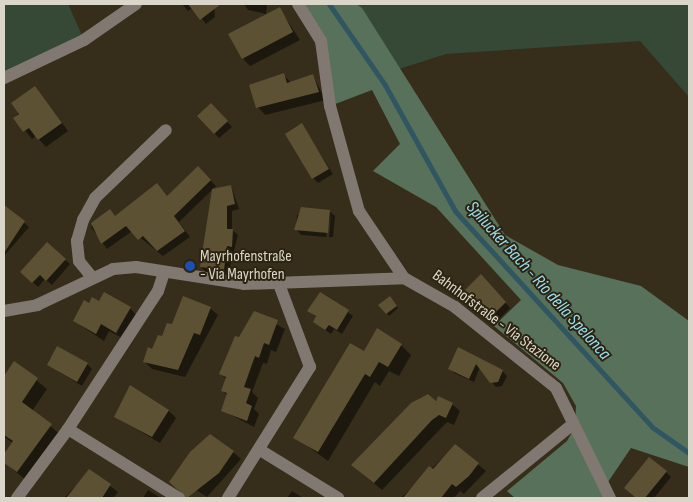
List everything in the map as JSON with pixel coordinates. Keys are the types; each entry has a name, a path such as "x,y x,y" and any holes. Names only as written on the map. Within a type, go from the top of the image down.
{"street":[{"path":"4,78 84,40 136,4"},
{"path":"298,4 321,41 330,106 359,212 404,278"},
{"path":"91,276 79,261 77,241 83,220 96,198 166,130"},
{"name":"Bahnhofstraße - Via Stazione","path":"4,311 37,306 91,276 136,267 244,284 404,278 432,291 532,366 556,388 610,498"},
{"path":"17,498 68,430 158,290 164,272"},
{"path":"228,498 310,368 302,341 279,284"},
{"path":"482,498 573,424"},
{"path":"68,430 179,498"},
{"path":"260,450 338,498"}],"green space":[{"path":"4,4 68,4 84,40 4,78"},
{"path":"298,4 356,4 362,8 505,235 558,265 641,286 689,321 689,467 631,448 608,482 610,498 515,498 507,491 567,441 575,427 576,406 563,383 494,326 521,300 436,207 373,171 400,144 372,90 330,106 326,57"},
{"path":"356,4 689,4 689,97 640,41 446,54 399,69"}],"building":[{"path":"188,4 221,4 200,20"},
{"path":"280,7 293,32 242,59 228,34"},
{"path":"284,73 287,83 313,74 319,92 256,108 249,85"},
{"path":"35,86 62,123 38,140 29,128 23,132 13,118 19,114 11,103"},
{"path":"211,103 228,121 214,134 197,116"},
{"path":"302,123 329,169 312,179 285,134"},
{"path":"198,166 211,180 174,216 185,231 157,251 143,236 138,240 126,226 101,244 91,223 110,209 115,216 157,183 167,196"},
{"path":"231,185 235,204 227,206 227,229 233,229 232,247 227,246 224,270 200,267 212,189"},
{"path":"4,205 25,221 4,253"},
{"path":"301,207 330,210 328,233 294,230"},
{"path":"47,242 66,259 46,281 40,275 32,283 20,272"},
{"path":"481,274 506,302 491,317 465,290"},
{"path":"104,292 131,307 116,333 101,324 96,334 73,321 84,300 89,303 92,297 99,301"},
{"path":"320,292 349,310 337,330 329,325 325,330 313,322 316,316 307,311"},
{"path":"183,296 211,307 200,335 194,333 178,370 143,362 148,347 152,349 158,335 162,336 167,323 172,324"},
{"path":"390,296 397,306 386,314 378,305"},
{"path":"254,311 278,320 269,345 264,343 259,358 255,356 244,387 251,389 246,403 252,406 247,421 221,411 227,393 221,391 226,377 219,374 235,336 239,337"},
{"path":"377,328 402,344 388,367 379,362 370,377 365,374 318,452 293,438 350,343 364,351"},
{"path":"57,346 88,363 77,382 47,365"},
{"path":"458,347 503,370 498,382 490,383 476,364 469,379 448,369"},
{"path":"14,361 38,378 22,402 52,424 17,472 4,463 4,454 13,441 4,435 4,376"},
{"path":"130,385 169,410 152,437 114,417"},
{"path":"428,394 436,401 438,396 453,403 446,418 439,415 432,420 374,483 351,465 411,403"},
{"path":"210,434 234,451 219,473 187,498 169,482 190,452"},
{"path":"455,444 479,463 469,476 456,487 452,484 441,498 403,498 429,466 433,469"},
{"path":"649,457 667,471 645,498 636,498 624,488"},
{"path":"89,469 111,484 102,498 66,498"}],"waterway":[{"name":"Spilucker Bach - Rio della Spelonca","path":"329,4 385,85 455,211 652,427 689,453"}],"place":[{"name":"Mayrhofenstraße - Via Mayrhofen","path":"190,266"}]}
